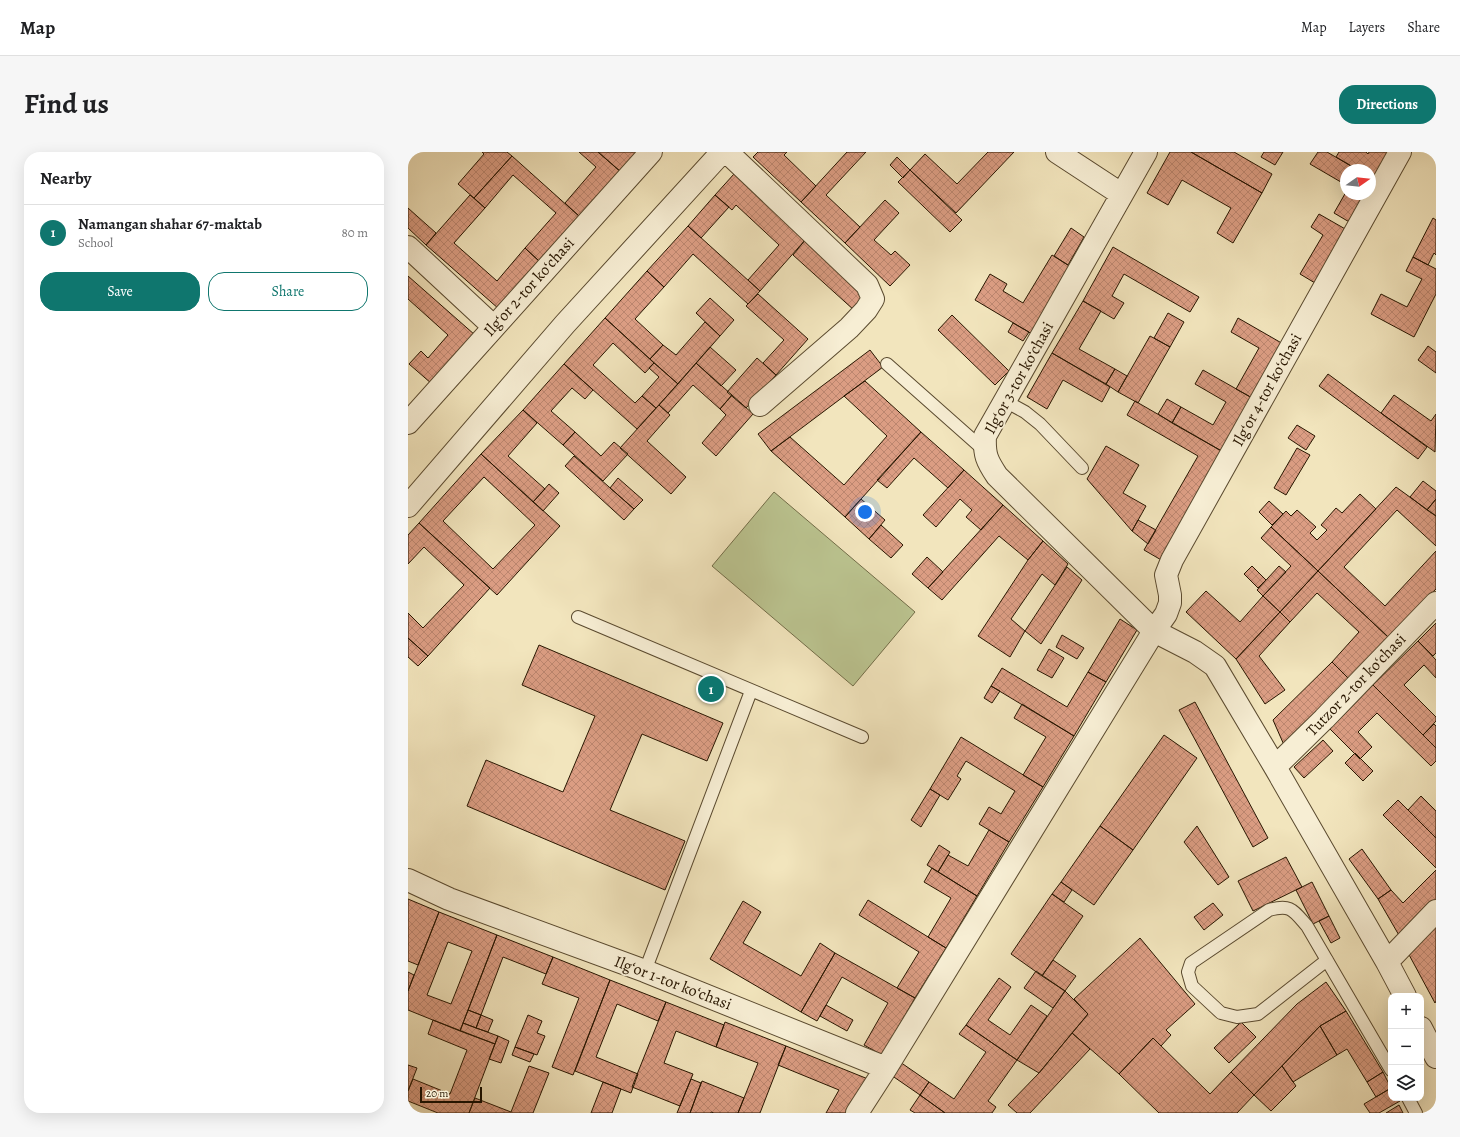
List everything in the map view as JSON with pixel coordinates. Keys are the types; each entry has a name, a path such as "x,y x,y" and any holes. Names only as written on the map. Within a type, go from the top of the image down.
{"street":[{"name":"Ilgʻor 2-tor koʻchasi","path":"408,423 651,152"},
{"path":"408,506 565,324 722,152"},
{"path":"727,152 867,285 873,299 866,310 849,328 760,405"},
{"path":"1057,152 1121,194"},
{"name":"Ilgʻor 3-tor koʻchasi","path":"1146,152 985,436 984,450 987,461 997,476 1154,631 1195,652 1215,666 1275,767 1403,993"},
{"name":"Ilgʻor 4-tor koʻchasi","path":"886,1068 1154,631 1166,614 1170,603 1170,595 1166,575 1172,560 1400,152"},
{"path":"408,247 494,327"},
{"name":"Tutzor 2-tor koʻchasi","path":"1275,767 1436,604"},
{"name":"Ilgʻor 1-tor koʻchasi","path":"408,880 449,899 645,971 886,1068"},
{"path":"1387,962 1436,911"},
{"path":"1422,1029 1436,1057"},
{"path":"857,1113 886,1068"}],"lane":[{"path":"887,364 984,450"},
{"path":"1005,400 1025,412 1040,424 1082,468"},
{"path":"578,617 862,737"},
{"path":"645,971 751,691"},
{"path":"1327,960 1258,1014 1237,1017 1221,1013 1192,986 1188,972 1191,963 1269,910 1281,907 1293,911 1307,926 1327,960 1388,1065"},
{"path":"1410,1101 1416,1113"}],"green space":[{"path":"774,492 915,612 853,686 712,566"}],"building":[{"path":"482,152 507,152 512,156 474,198 458,184 484,154"},
{"path":"579,152 598,152 620,171 580,217 565,203 596,167"},
{"path":"598,152 642,152 623,174"},
{"path":"758,152 787,152 784,155 816,186 801,202 753,157"},
{"path":"847,152 866,152 826,195 860,227 845,243 801,202"},
{"path":"988,152 1014,152 956,213 910,170 925,154 957,184"},
{"path":"1170,152 1191,152 1262,193 1233,243 1217,233 1231,208 1182,180 1168,205 1147,193"},
{"path":"1191,152 1234,152 1272,174 1262,193"},
{"path":"1264,152 1283,152 1275,165 1261,157"},
{"path":"1318,152 1327,152 1348,164 1340,164 1340,182 1310,164"},
{"path":"1339,152 1366,152 1368,154 1369,152 1392,152 1376,180 1376,164 1348,164 1336,157"},
{"path":"512,156 580,217 540,262 525,248 556,213 513,175 485,208 474,198"},
{"path":"897,157 910,170 903,178 890,165"},
{"path":"910,170 962,220 950,232 898,182"},
{"path":"734,174 806,239 760,291 748,280 779,245 736,205 732,210 715,195"},
{"path":"470,195 485,208 454,243 497,281 525,248 540,262 499,309 426,245"},
{"path":"715,195 729,207 701,238 688,226"},
{"path":"885,200 899,213 874,240 891,255 895,251 910,265 890,286 845,243"},
{"path":"1341,200 1364,200 1351,223 1334,213"},
{"path":"408,208 436,233 426,245 408,228"},
{"path":"1319,214 1347,230 1315,283 1300,274 1323,235 1311,227"},
{"path":"1433,218 1436,220 1436,255 1434,253 1428,265 1413,257"},
{"path":"688,226 760,291 748,304 693,254 664,287 647,271"},
{"path":"1071,228 1084,237 1068,265 1054,256"},
{"path":"806,239 869,296 855,311 793,255"},
{"path":"1113,247 1199,297 1190,312 1124,274 1112,296 1124,303 1114,319 1083,301"},
{"path":"1052,255 1071,267 1032,334 975,300 990,274 1007,284 1003,291 1023,303"},
{"path":"1413,257 1436,269 1436,294 1414,337 1371,314 1381,294 1407,307 1422,279 1406,271"},
{"path":"647,271 664,287 635,319 663,345 650,359 605,318"},
{"path":"408,276 475,335 432,384 409,364 421,351 428,358 448,335 408,299"},
{"path":"758,294 808,339 776,375 763,363 784,340 746,306"},
{"path":"710,298 734,320 720,336 696,313"},
{"path":"1083,301 1101,311 1079,349 1115,369 1106,384 1052,353"},
{"path":"1168,313 1184,322 1170,347 1154,338"},
{"path":"952,315 1009,371 995,385 938,330"},
{"path":"605,318 654,363 645,373 613,343 593,365 635,403 642,396 656,408 637,429 564,364"},
{"path":"1238,318 1285,345 1254,399 1236,389 1259,348 1231,332"},
{"path":"705,322 720,336 678,384 650,359 663,345 676,355"},
{"path":"1013,323 1029,332 1023,341 1008,332"},
{"path":"1150,336 1170,347 1138,403 1118,392"},
{"path":"1428,346 1436,352 1436,373 1418,360"},
{"path":"710,347 736,370 721,386 696,363"},
{"path":"870,350 883,367 771,451 758,434"},
{"path":"1052,353 1110,387 1102,402 1063,380 1047,409 1027,397"},
{"path":"757,358 776,375 746,408 727,392"},
{"path":"654,363 678,384 656,408 642,396 659,377 649,368"},
{"path":"696,363 732,395 720,409 693,385 668,413 659,405"},
{"path":"564,364 593,390 585,399 572,388 551,411 575,432 563,445 523,410"},
{"path":"1115,369 1127,376 1118,392 1106,384"},
{"path":"1203,370 1254,399 1225,453 1172,423 1181,407 1213,425 1226,402 1195,384"},
{"path":"1328,374 1427,447 1418,459 1319,386"},
{"path":"865,381 921,432 845,517 771,451 790,437 844,485 887,436 844,396"},
{"path":"732,395 753,414 716,456 702,443 726,415 720,409"},
{"path":"1394,395 1431,421 1436,414 1435,452 1381,413"},
{"path":"1167,399 1181,407 1172,423 1158,414"},
{"path":"1135,401 1225,453 1163,561 1144,550 1198,456 1127,415"},
{"path":"659,405 670,415 647,441 686,477 671,494 620,448"},
{"path":"523,410 537,423 508,456 545,489 533,502 481,454"},
{"path":"1297,425 1315,436 1306,450 1288,438"},
{"path":"575,432 601,456 614,442 628,454 603,481 563,445"},
{"path":"921,432 964,470 948,488 914,458 887,488 877,480"},
{"path":"1106,446 1139,465 1123,493 1146,506 1132,531 1087,479"},
{"path":"1297,448 1310,455 1286,495 1274,488"},
{"path":"481,454 560,526 497,595 419,523","holes":["484,477 535,525 493,569 443,521"]},
{"path":"574,456 634,509 624,520 565,466"},
{"path":"964,470 1003,505 981,530 966,517 972,510 960,499 936,527 923,515"},
{"path":"618,478 643,500 634,509 610,488"},
{"path":"1423,481 1436,491 1436,499 1427,510 1410,497"},
{"path":"549,484 559,493 543,511 533,502"},
{"path":"1396,487 1436,516 1436,546 1397,510 1344,567 1385,606 1436,551 1436,589 1388,637 1318,571"},
{"path":"1360,494 1376,509 1318,571 1271,527 1286,511 1291,516 1297,510 1316,527 1310,533 1317,540 1327,530 1321,525 1336,508 1342,513"},
{"path":"861,499 885,520 869,539 845,517"},
{"path":"1436,499 1436,516 1427,510"},
{"path":"1269,501 1283,514 1272,525 1259,512"},
{"path":"1003,505 1043,541 1028,560 999,536 942,600 928,588"},
{"path":"1138,520 1156,530 1148,544 1132,531"},
{"path":"419,523 490,588 428,656 408,638 408,613 423,628 464,585 424,547 408,564 408,535"},
{"path":"881,525 903,545 891,558 869,539"},
{"path":"1271,527 1318,571 1280,612 1263,596 1291,566 1261,538"},
{"path":"1043,541 1068,564 1055,585 1042,574 1011,619 1025,631 1010,657 978,636 1028,560"},
{"path":"927,557 943,572 928,588 912,574"},
{"path":"1252,566 1266,580 1258,588 1244,574"},
{"path":"1279,566 1286,572 1263,596 1257,590"},
{"path":"1067,567 1082,580 1041,644 1025,631"},
{"path":"1318,571 1388,637 1349,679 1332,662 1359,632 1317,593 1290,622 1280,612"},
{"path":"1206,591 1240,622 1263,596 1280,612 1236,659 1186,612"},
{"path":"1280,612 1290,622 1259,656 1285,690 1265,704 1236,659"},
{"path":"1120,619 1137,630 1106,682 1088,672"},
{"path":"1436,623 1436,653 1433,656 1418,641"},
{"path":"1062,635 1084,648 1077,659 1056,647"},
{"path":"408,638 428,656 418,666 408,657"},
{"path":"1418,641 1436,660 1436,678 1424,665 1404,685 1436,717 1436,721 1423,735 1373,685"},
{"path":"539,645 723,723 707,761 642,734 610,810 685,841 665,890 467,806 486,760 563,792 595,716 522,685"},
{"path":"1049,649 1064,658 1052,678 1037,670"},
{"path":"1332,662 1349,679 1284,745 1273,720"},
{"path":"1002,668 1067,707 1088,672 1106,682 1074,736 991,686"},
{"path":"1373,685 1436,748 1436,761 1431,766 1377,713 1358,732 1372,747 1360,759 1330,729"},
{"path":"991,686 1000,691 992,703 984,698"},
{"path":"1195,702 1268,838 1253,847 1179,710"},
{"path":"1022,704 1074,736 1043,787 1023,775 1046,737 1014,718"},
{"path":"1434,724 1436,726 1436,748 1423,735"},
{"path":"1164,735 1197,758 1133,850 1100,826"},
{"path":"961,737 1043,787 1009,842 979,824 989,807 1001,814 1015,791 966,761 957,776 961,779 948,800 930,789"},
{"path":"1323,740 1333,751 1304,778 1294,767"},
{"path":"1355,753 1373,771 1363,781 1345,763"},
{"path":"930,789 940,795 921,827 911,820"},
{"path":"1421,796 1436,811 1436,838 1408,810"},
{"path":"1398,800 1436,838 1436,868 1383,815"},
{"path":"1100,826 1133,850 1094,905 1061,882"},
{"path":"1197,826 1229,877 1218,885 1184,842"},
{"path":"989,830 1009,842 977,896 938,872 948,855 968,866"},
{"path":"939,845 950,852 938,872 927,865"},
{"path":"1362,849 1391,890 1378,899 1349,859"},
{"path":"1286,857 1302,887 1253,911 1238,881"},
{"path":"932,868 977,896 946,948 928,937 951,898 924,882"},
{"path":"1436,870 1436,901 1400,937 1378,899 1391,890 1403,903"},
{"path":"1061,882 1072,890 1064,902 1052,894"},
{"path":"1312,882 1329,916 1313,924 1296,890"},
{"path":"1052,894 1083,916 1042,976 1011,954"},
{"path":"408,899 439,912 418,965 408,961"},
{"path":"868,900 946,948 915,998 897,988 919,952 859,915"},
{"path":"743,901 761,912 743,943 801,976 820,943 835,953 801,1012 710,959"},
{"path":"1213,903 1223,915 1204,930 1194,917"},
{"path":"439,912 497,935 460,1031 408,1010 408,991","holes":["448,942 472,951 451,1004 427,995"]},
{"path":"1329,916 1340,938 1331,943 1319,921"},
{"path":"1436,922 1436,1001 1435,1003 1407,951"},
{"path":"497,935 553,957 546,974 503,957 481,1015 468,1010"},
{"path":"1140,938 1195,1004 1166,1030 1171,1035 1161,1046 1153,1038 1119,1074 1072,1033 1088,1014 1074,999"},
{"path":"835,953 915,998 882,1055 864,1045 888,1003 842,977 817,1021 801,1012"},
{"path":"553,957 610,980 573,1075 552,1067 579,998 542,984"},
{"path":"1053,960 1076,976 1065,991 1042,976"},
{"path":"1036,971 1065,991 1053,1008 1024,988"},
{"path":"408,972 414,975 408,991"},
{"path":"999,978 1011,987 988,1020 1010,1035 1031,1005 1047,1016 1017,1060 966,1025"},
{"path":"610,980 666,1002 658,1021 617,1004 596,1057 638,1074 631,1093 575,1071"},
{"path":"1326,982 1346,1011 1320,1026 1254,1095 1231,1072 1297,1004"},
{"path":"1065,991 1088,1014 1039,1073 1017,1060"},
{"path":"666,1002 724,1025 716,1047 676,1031 664,1063 693,1074 680,1106 632,1087"},
{"path":"826,1005 853,1020 847,1031 820,1016"},
{"path":"468,1010 481,1015 476,1028 463,1023"},
{"path":"1346,1011 1383,1072 1367,1082 1347,1049 1337,1055 1320,1026"},
{"path":"481,1015 493,1020 488,1032 476,1028"},
{"path":"528,1015 542,1021 537,1033 545,1036 537,1055 515,1047"},
{"path":"433,1020 495,1044 469,1113 438,1113 408,1101 408,1091 413,1079 450,1094 467,1050 428,1034"},
{"path":"725,1022 786,1046 760,1113 738,1113 758,1063 716,1047"},
{"path":"1241,1022 1256,1037 1229,1063 1214,1048"},
{"path":"463,1023 498,1036 495,1044 460,1031"},
{"path":"966,1025 1017,1060 988,1101 996,1107 992,1113 945,1113 920,1095 929,1082 954,1099 986,1052 959,1034"},
{"path":"1320,1026 1337,1055 1293,1082 1282,1066"},
{"path":"1072,1033 1090,1049 1030,1113 1017,1113 1008,1105 1039,1073"},
{"path":"498,1036 509,1041 501,1063 489,1059"},
{"path":"1153,1038 1210,1094 1231,1072 1254,1095 1237,1113 1159,1113 1119,1074"},
{"path":"786,1046 868,1079 848,1113 826,1113 839,1090 778,1065"},
{"path":"515,1047 534,1054 530,1062 512,1055"},
{"path":"900,1062 929,1082 920,1095 891,1075"},
{"path":"408,1065 417,1068 408,1091"},
{"path":"529,1066 549,1073 533,1113 469,1113 475,1098 511,1112"},
{"path":"1282,1066 1296,1086 1271,1111 1254,1095"},
{"path":"1383,1072 1388,1082 1388,1090 1376,1097 1367,1082"},
{"path":"691,1079 701,1083 690,1113 677,1113"},
{"path":"702,1081 744,1098 738,1113 690,1113"},
{"path":"603,1082 621,1089 612,1113 591,1113"},
{"path":"1388,1090 1388,1101 1400,1101 1379,1113 1370,1113 1364,1104"},
{"path":"920,1095 945,1113 915,1113 910,1110"},
{"path":"1399,1105 1403,1113 1386,1113"}],"place":[{"name":"Namangan shahar 67-maktab","path":"711,689"}]}
